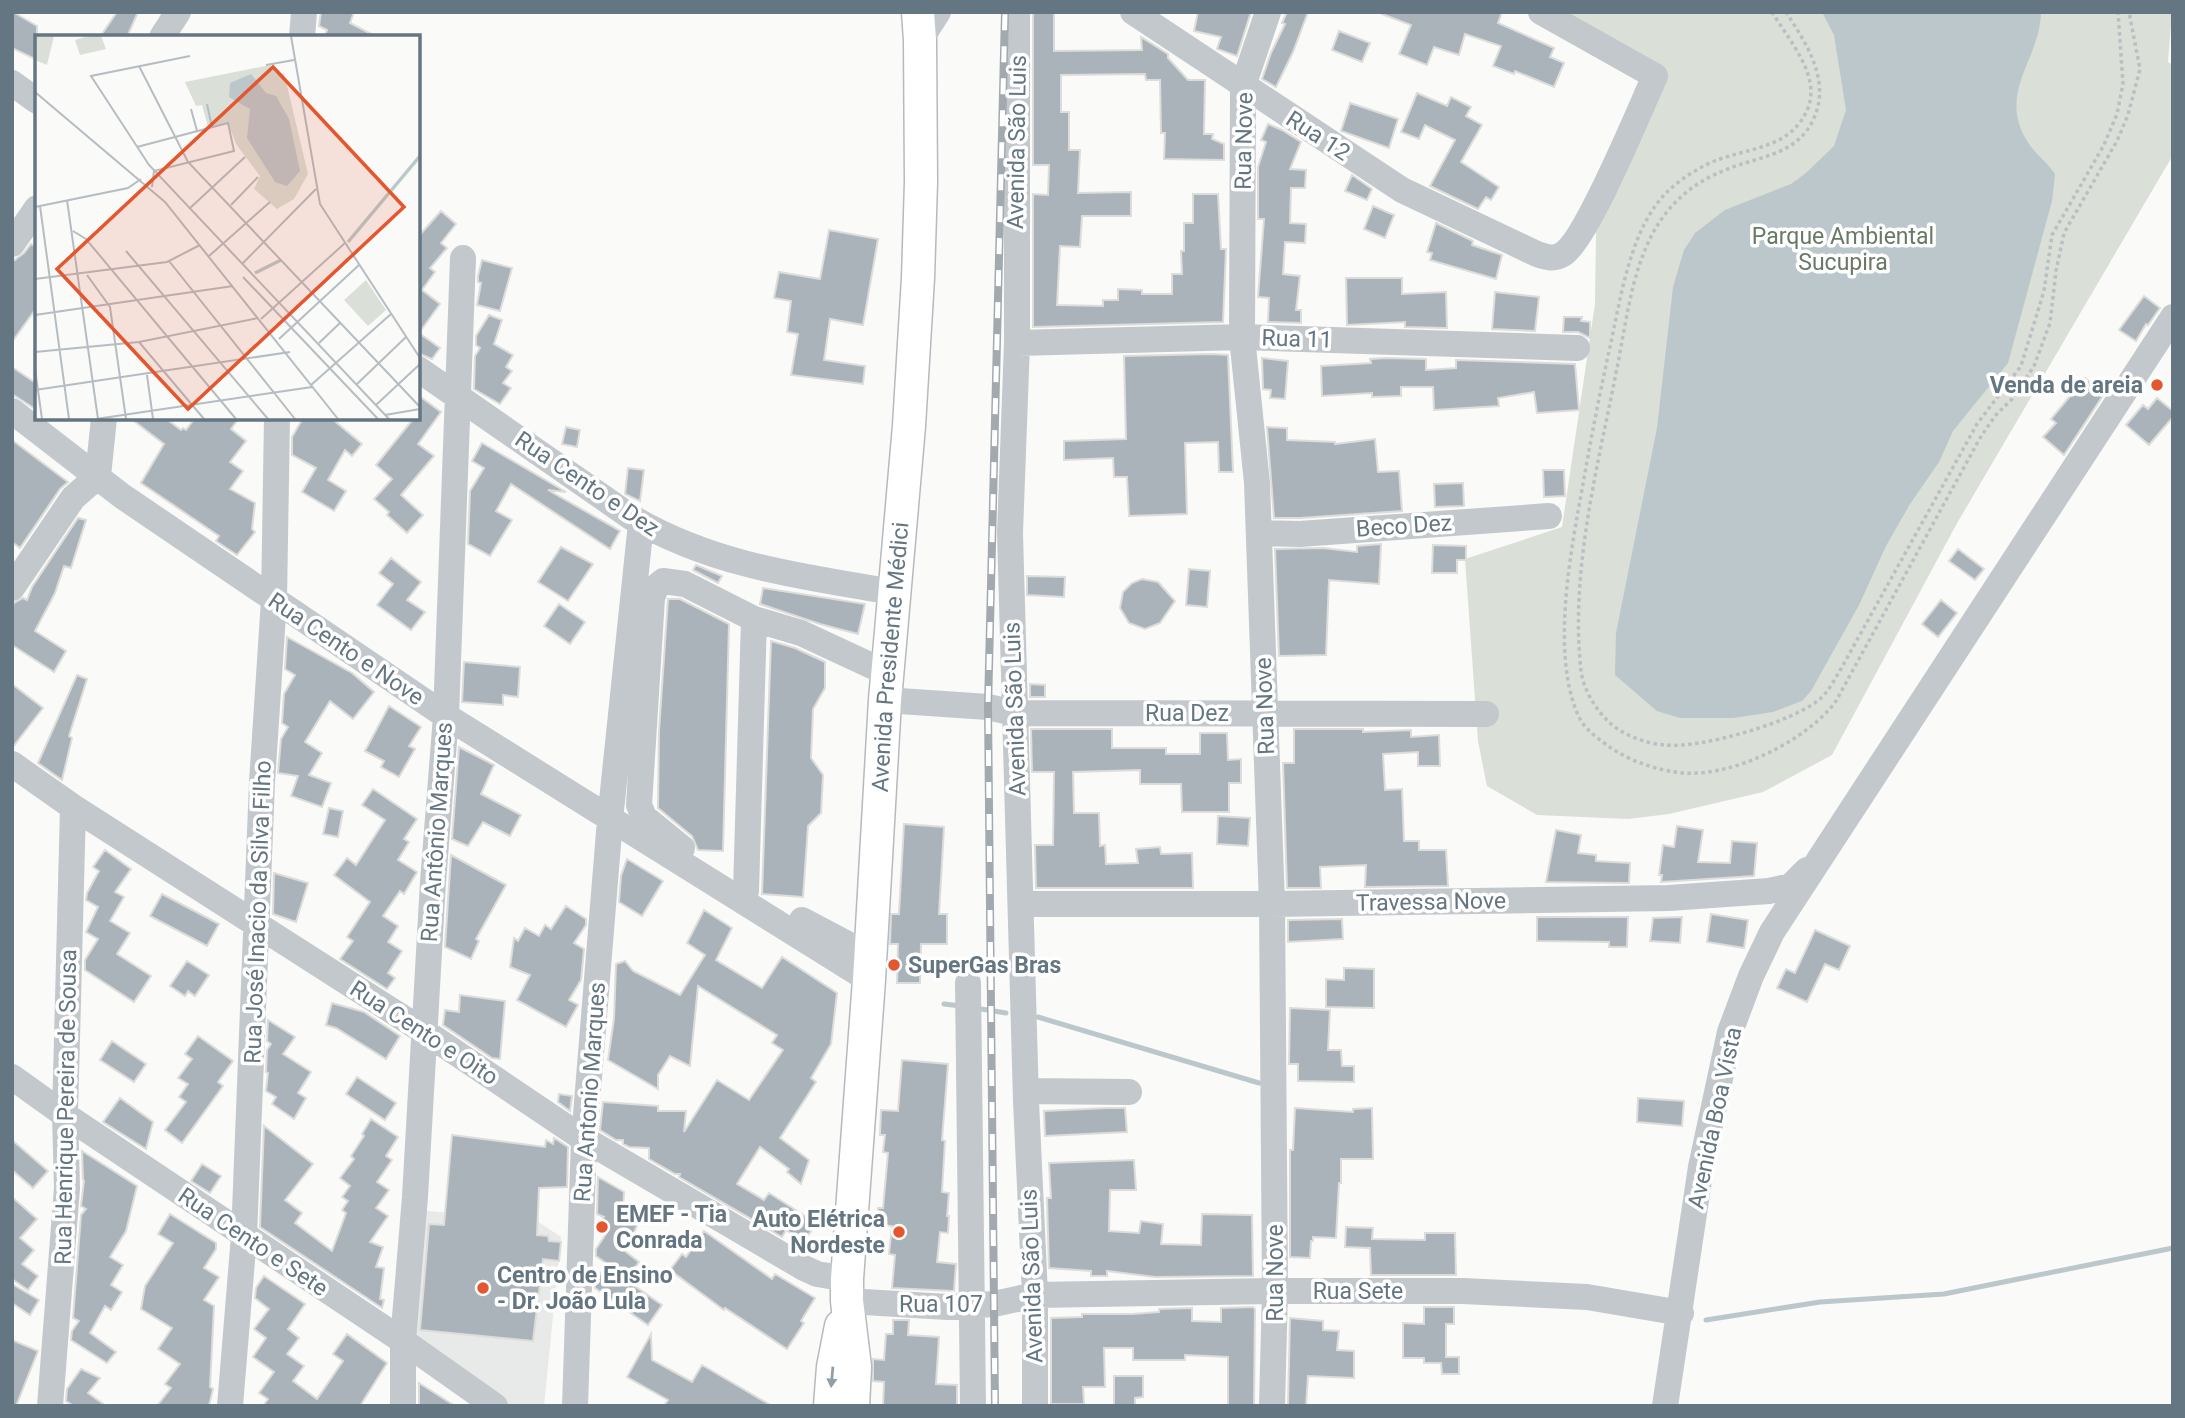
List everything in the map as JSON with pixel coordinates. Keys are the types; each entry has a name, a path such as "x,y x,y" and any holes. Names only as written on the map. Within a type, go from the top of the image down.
{"main road":[{"name":"Avenida Presidente Médici","path":"830,1406 832,1367 847,1290 870,968 886,687 909,426 921,183 919,26"},
{"name":"Avenida Presidente Médici","path":"847,1290 855,1367 852,1406"}],"street":[{"path":"163,35 178,12"},
{"path":"302,35 304,12"},
{"path":"919,26 938,12"},
{"name":"Avenida São Luis","path":"1017,12 1017,343 1010,533 1026,1091 1035,1295 1035,1406"},
{"name":"Rua 12","path":"1133,12 1402,190 1537,254 1551,258 1560,257 1569,250 1588,220 1655,76 1548,14"},
{"name":"Rua Nove","path":"1268,12 1243,86 1242,337 1257,483 1272,904 1275,1291 1272,1406"},
{"path":"12,83 35,100"},
{"path":"12,244 35,211"},
{"name":"Rua Antônio Marques","path":"403,1406 403,1341 425,1032 432,882 446,716 463,258"},
{"path":"1825,851 2173,317"},
{"name":"Rua 11","path":"1017,343 1242,337 1577,348"},
{"name":"Rua Cento e Dez","path":"420,370 640,523 665,537 729,559 800,576 894,592"},
{"name":"Rua Cento e Nove","path":"12,411 122,496 446,716 610,820 870,968"},
{"path":"12,588 73,498 98,476 104,420"},
{"name":"Rua José Inacio da Silva Filho","path":"230,1406 244,1236 262,782 274,600 277,420"},
{"name":"Beco Dez","path":"1259,533 1300,534 1549,516"},
{"name":"Rua Antonio Marques","path":"575,1406 584,1139 610,820 640,523"},
{"path":"870,968 692,856 644,817 639,805 652,598 656,587 663,581 685,584 754,618 801,633 886,687"},
{"path":"746,891 754,618"},
{"name":"Rua Dez","path":"886,687 1014,713 1486,714"},
{"name":"Rua Cento e Oito","path":"12,764 73,807 425,1032 584,1139 804,1268 847,1290"},
{"name":"Rua Henrique Pereira de Sousa","path":"50,1406 67,1188 65,1115 73,807"},
{"name":"Travessa Nove","path":"1022,904 1272,904 1669,898 1769,891 1791,886 1825,851"},
{"name":"Avenida Boa Vista","path":"1665,1406 1681,1314 1701,1167 1730,1032 1751,976 1772,932 1825,851"},
{"path":"968,999 973,1406"},
{"name":"Rua Cento e Sete","path":"12,1077 495,1406"},
{"path":"1026,1091 1129,1092"},
{"name":"Rua 107","path":"847,1290 919,1306 973,1306 1035,1295"},
{"name":"Rua Sete","path":"1035,1295 1463,1291 1587,1297 1681,1314"}],"path":[{"path":"1772,12 1799,56 1813,88 1808,110 1781,140 1760,149 1718,159 1668,191 1637,241 1628,263 1604,375 1577,519 1567,600 1564,649 1571,691 1579,717 1596,737 1620,754 1656,768 1686,773 1716,771 1749,760 1778,747 1825,715 1836,701 1980,438 1995,416 2012,399 2034,366 2050,323 2064,233 2117,141 2128,115 2140,69 2129,12"},
{"path":"1786,12 1804,40 1816,67 1819,98 1813,121 1804,135 1791,146 1769,156 1723,170 1693,187 1681,196 1656,227 1643,257 1633,294 1588,515 1580,584 1582,674 1588,692 1601,715 1616,729 1666,746 1706,741 1774,723 1800,712 1822,698 1842,667 1978,424 2021,366 2044,291 2052,235 2104,145 2117,114 2123,84 2118,12"}],"shaded area":[{"path":"1822,12 2041,12 2039,30 2022,76 2016,107 2027,141 2055,174 2052,201 2008,363 1953,431 1939,462 1910,504 1886,546 1859,605 1811,691 1802,701 1773,712 1733,718 1680,718 1657,711 1615,675 1616,633 1657,428 1673,287 1684,250 1695,233 1725,210 1791,184 1834,146 1846,110 1834,35"},
{"name":"Centro de Ensino - Dr. João Lula","path":"418,1210 537,1221 561,1237 544,1406 504,1406 406,1338"}],"green space":[{"name":"Parque Ambiental Sucupira","path":"1561,12 2172,12 2168,62 2173,65 2173,155 1956,525 1832,755 1763,792 1669,814 1628,819 1537,815 1487,786 1478,741 1465,559 1562,527 1595,304 1596,232 1661,74"}],"building":[{"path":"13,12 37,26 35,59 12,48"},
{"path":"117,12 138,12 128,35 101,35"},
{"path":"321,12 354,12 350,23 373,35 325,35 327,30 319,26"},
{"path":"1033,12 1054,12 1054,51 1142,50 1141,37 1168,54 1168,58 1188,80 1205,80 1204,134 1213,134 1212,139 1224,144 1224,160 1164,159 1165,133 1161,133 1160,80 1146,80 1145,74 1061,75 1061,112 1069,112 1069,150 1080,150 1078,193 1131,192 1131,216 1082,216 1080,247 1060,246 1057,305 1103,306 1103,300 1118,300 1118,289 1142,290 1142,294 1172,294 1172,274 1182,274 1184,223 1193,223 1193,194 1218,194 1221,249 1226,249 1223,322 1033,327 1033,194 1048,195 1049,165 1033,165"},
{"path":"1198,12 1251,12 1237,56 1217,49 1221,37 1194,31"},
{"path":"1287,12 1308,12 1276,87 1262,79 1285,24 1282,23"},
{"path":"1382,12 1502,12 1498,23 1554,48 1550,57 1564,63 1554,87 1515,71 1514,74 1493,66 1501,46 1465,34 1459,55 1434,47 1427,65 1399,54 1411,25"},
{"path":"1339,31 1370,43 1362,62 1332,50"},
{"path":"1417,93 1447,106 1451,97 1471,107 1466,116 1482,125 1461,162 1499,187 1491,200 1486,197 1478,209 1430,186 1455,140 1425,125 1419,139 1401,132"},
{"path":"1350,103 1398,119 1389,148 1341,131"},
{"path":"1268,124 1301,142 1290,169 1306,170 1305,188 1291,188 1290,223 1306,224 1305,243 1285,242 1283,274 1300,276 1296,310 1301,310 1301,323 1268,322 1269,298 1258,297 1264,219 1258,219 1258,167 1266,142 1261,140"},
{"path":"1352,175 1372,189 1367,200 1345,191"},
{"path":"1373,206 1394,215 1385,238 1364,229"},
{"path":"441,211 456,224 441,243 447,248 430,268 435,272 422,290 440,304 420,332 420,235"},
{"path":"1436,223 1473,241 1472,245 1502,255 1496,279 1430,260 1432,253 1427,252"},
{"path":"829,230 878,239 863,325 830,319 824,360 865,366 863,384 791,375 798,334 787,332 791,301 774,298 779,272 820,279"},
{"path":"31,244 35,246 35,310 12,342 12,262"},
{"path":"482,260 512,268 500,311 477,305 481,283 478,282 478,276"},
{"path":"1346,278 1402,278 1402,294 1446,292 1447,328 1405,327 1405,322 1347,325"},
{"path":"1495,292 1539,297 1535,331 1492,329"},
{"path":"2144,296 2160,308 2136,341 2119,330"},
{"path":"489,315 502,320 494,344 513,355 506,367 512,371 503,383 511,388 500,404 474,389 475,356 480,348 476,345 476,336"},
{"path":"1564,317 1582,317 1581,321 1590,322 1590,338 1578,332 1563,332"},
{"path":"420,334 440,348 432,359 420,354"},
{"path":"1228,355 1233,472 1219,472 1218,442 1185,443 1187,514 1129,516 1127,477 1114,477 1113,458 1064,460 1064,441 1126,439 1124,356"},
{"path":"1262,358 1288,361 1285,399 1270,398 1271,390 1263,389"},
{"path":"1370,359 1426,359 1426,370 1456,368 1456,360 1575,364 1579,410 1537,413 1534,392 1498,398 1499,406 1434,410 1433,387 1401,387 1401,396 1372,397 1372,393 1322,396 1321,366 1371,363"},
{"path":"12,367 35,383 35,409 12,394"},
{"path":"2085,378 2104,394 2064,455 2043,437 2056,423 2051,419"},
{"path":"420,396 441,412 418,444 434,456 401,495 423,515 407,533 374,499 392,479 376,465 412,420 420,420"},
{"path":"2157,398 2173,411 2173,417 2149,445 2126,425 2143,405 2148,409"},
{"path":"133,420 168,420 181,430 186,430 194,420 238,420 231,429 246,441 230,462 243,471 230,489 255,503 252,529 255,532 237,555 216,541 219,536 141,483 164,444"},
{"path":"302,420 333,420 362,444 352,456 345,450 328,480 346,491 334,511 302,492 316,468 292,455 292,437"},
{"path":"566,427 580,430 577,447 562,444"},
{"path":"1267,427 1287,428 1287,440 1335,444 1375,439 1378,472 1399,471 1402,511 1274,518"},
{"path":"12,440 68,482 60,489 20,548 12,542"},
{"path":"482,443 566,492 548,490 620,531 610,549 511,484 496,511 512,520 490,556 468,544 470,491 484,468 472,461"},
{"path":"628,468 644,470 640,501 625,494"},
{"path":"1543,470 1564,470 1565,496 1544,497"},
{"path":"1463,483 1464,506 1435,507 1434,484"},
{"path":"78,518 86,520 71,568 64,566 55,593 35,631 66,651 54,672 12,645 12,608 14,603 23,598 27,600 32,587"},
{"path":"1381,544 1379,584 1329,580 1326,655 1279,656 1275,549 1323,548 1357,552 1357,546"},
{"path":"1433,545 1466,546 1466,560 1457,560 1457,573 1432,573"},
{"path":"561,547 593,564 568,601 538,582"},
{"path":"1958,549 1984,569 1975,580 1949,561"},
{"path":"391,558 421,582 407,600 425,612 411,630 377,605 393,584 379,573"},
{"path":"696,565 722,576 718,583 693,570"},
{"path":"1189,569 1210,571 1207,607 1186,605"},
{"path":"1027,576 1065,577 1064,597 1027,595"},
{"path":"1142,579 1158,582 1175,601 1160,623 1145,629 1129,623 1120,608 1123,592 1132,583"},
{"path":"763,588 865,604 858,634 760,604"},
{"path":"668,599 680,599 729,624 723,851 698,850 692,836 658,808 659,731"},
{"path":"1941,600 1957,613 1938,637 1922,624"},
{"path":"559,604 585,622 570,644 544,626"},
{"path":"287,637 352,673 374,692 353,719 330,701 305,742 322,753 309,775 331,783 322,807 291,796 298,776 278,773 281,739 288,727 282,723 284,694 295,675 285,669"},
{"path":"771,641 795,648 825,662 825,688 813,709 811,758 823,775 821,813 808,826 803,897 762,894"},
{"path":"464,662 520,667 518,697 503,695 503,705 462,702"},
{"path":"77,675 87,679 69,736 72,738 62,780 38,763"},
{"path":"12,684 43,708 12,748"},
{"path":"1030,684 1045,685 1045,697 1030,697"},
{"path":"389,706 421,727 409,746 415,749 399,777 381,767 384,761 365,751"},
{"path":"1031,729 1112,729 1112,748 1166,748 1166,754 1200,754 1200,733 1227,733 1228,760 1241,759 1241,783 1229,783 1229,812 1182,812 1181,784 1140,784 1140,770 1073,772 1074,813 1099,813 1100,846 1105,845 1106,864 1138,863 1136,849 1160,847 1161,854 1192,853 1193,888 1036,888 1035,845 1053,845 1054,772 1032,772"},
{"path":"1294,729 1363,729 1363,732 1411,730 1411,737 1439,735 1440,766 1418,766 1418,752 1383,754 1385,790 1402,789 1404,841 1419,841 1419,850 1446,850 1448,886 1365,887 1366,865 1320,867 1321,888 1287,888 1283,763 1294,763"},
{"path":"459,747 494,765 481,794 521,815 510,836 483,822 468,846 452,839"},
{"path":"373,789 417,819 404,839 409,842 398,860 417,872 404,894 400,891 383,916 398,926 388,942 402,951 388,973 395,978 387,989 340,959 353,941 347,937 370,902 334,875 347,858 356,865 385,820 362,805"},
{"path":"329,808 343,811 338,837 323,834"},
{"path":"1218,816 1250,818 1248,846 1217,844"},
{"path":"904,824 944,827 939,914 947,914 947,944 921,944 920,983 897,983 898,944 890,944 891,914 899,914"},
{"path":"1677,826 1703,830 1698,862 1730,863 1732,841 1757,843 1754,876 1661,882 1662,875 1659,875 1663,845 1674,847"},
{"path":"1556,830 1581,835 1578,853 1596,855 1596,861 1630,863 1629,883 1546,882"},
{"path":"105,850 131,869 115,892 124,897 110,921 130,933 117,954 151,976 134,1002 85,970 85,960 98,939 86,932 98,907 86,900 87,893 99,871 93,867"},
{"path":"451,855 506,885 476,939 479,941 471,959 445,947"},
{"path":"627,859 663,881 642,916 619,902 621,876"},
{"path":"274,873 308,883 296,922 273,914"},
{"path":"162,894 219,924 207,946 150,916"},
{"path":"566,906 586,919 586,925 574,943 584,949 581,980 569,1000 578,1005 566,1027 517,1000 530,975 510,967 514,938 518,941 525,928 539,936 545,925 551,929"},
{"path":"704,910 732,928 716,960 762,988 782,957 837,993 831,1044 811,1078 816,1082 780,1138 809,1160 801,1184 787,1172 789,1169 760,1147 737,1184 764,1200 769,1193 816,1223 804,1242 786,1230 782,1237 679,1177 680,1174 675,1174 649,1159 649,1148 629,1147 623,1144 623,1140 616,1140 600,1130 603,1102 658,1106 658,1111 686,1111 684,1132 717,1080 749,1100 783,1050 772,1043 777,1035 698,986 690,1066 670,1056 658,1075 658,1089 608,1060 614,1019 616,964 625,961 633,971 680,995 705,955 687,943"},
{"path":"1711,914 1748,920 1744,948 1707,942"},
{"path":"1537,917 1628,917 1627,947 1609,947 1609,942 1537,941"},
{"path":"1682,917 1680,943 1650,941 1653,918"},
{"path":"1342,919 1343,939 1288,942 1288,920"},
{"path":"1815,930 1850,946 1839,970 1825,964 1807,1002 1777,988 1786,969 1795,973"},
{"path":"187,961 209,975 195,996 188,991 185,996 170,986"},
{"path":"1344,968 1374,969 1374,1008 1326,1007 1326,979 1344,980"},
{"path":"460,995 505,1001 500,1059 492,1058 443,1025 445,1010 459,1012"},
{"path":"332,1003 364,1012 400,1036 386,1059 336,1028 326,1025"},
{"path":"1290,1008 1330,1010 1328,1050 1341,1050 1342,1066 1354,1066 1354,1082 1298,1081 1298,1064 1289,1064"},
{"path":"268,1020 295,1037 283,1054 311,1072 298,1093 306,1098 294,1119 272,1104 276,1097 266,1091 267,1050 271,1044 267,1041"},
{"path":"198,1036 233,1061 218,1082 223,1086 182,1143 165,1130 186,1102 179,1097 188,1084 178,1078 192,1059 185,1054"},
{"path":"112,1041 146,1064 134,1082 100,1060"},
{"path":"902,1060 948,1064 942,1140 945,1141 942,1192 949,1193 949,1216 948,1233 940,1232 937,1262 956,1264 954,1291 892,1288 895,1255 889,1254 892,1226 876,1224 878,1208 883,1208 888,1153 883,1152 885,1135 880,1135 881,1110 898,1111"},
{"path":"357,1077 396,1103 385,1120 346,1094"},
{"path":"559,1094 572,1096 570,1111 558,1102"},
{"path":"120,1098 153,1122 146,1149 103,1122"},
{"path":"1638,1098 1684,1101 1682,1126 1637,1122"},
{"path":"1125,1108 1127,1132 1045,1136 1044,1111"},
{"path":"1295,1108 1353,1112 1353,1109 1372,1108 1373,1159 1341,1159 1336,1238 1313,1237 1310,1258 1290,1257 1290,1150 1293,1150"},
{"path":"371,1119 398,1137 386,1156 392,1160 377,1182 389,1190 376,1208 388,1216 370,1242 383,1247 376,1267 384,1268 380,1299 384,1300 382,1308 260,1227 264,1126 313,1164 285,1200 302,1213 295,1223 332,1251 346,1213 342,1210 348,1201 342,1197 350,1186 340,1178 354,1159 351,1156"},
{"path":"452,1135 545,1147 546,1140 553,1144 554,1138 568,1147 567,1187 539,1188 537,1235 548,1236 549,1241 561,1242 559,1261 543,1259 533,1341 420,1330 429,1224 444,1225"},
{"path":"12,1140 48,1171 33,1188 12,1170"},
{"path":"82,1151 137,1186 126,1231 110,1257 123,1265 111,1285 122,1292 111,1310 105,1306 90,1333 116,1352 107,1363 71,1340 72,1331 79,1321 73,1318 81,1215 86,1209 81,1206 84,1181"},
{"path":"1134,1160 1136,1190 1110,1190 1109,1231 1139,1233 1141,1221 1163,1224 1161,1244 1201,1245 1202,1214 1252,1215 1253,1276 1155,1277 1107,1271 1107,1276 1091,1276 1091,1271 1049,1268 1049,1163"},
{"path":"202,1164 221,1176 210,1193 191,1181"},
{"path":"598,1177 624,1192 623,1212 638,1223 626,1252 639,1262 626,1280 662,1305 648,1325 595,1288 595,1281 607,1264 596,1256 596,1249 606,1234 597,1228 604,1217 597,1214"},
{"path":"12,1197 37,1219 20,1238 34,1250 22,1264 38,1276 28,1290 12,1279"},
{"path":"170,1214 216,1243 216,1249 204,1268 219,1277 204,1300 214,1306 210,1387 213,1389 209,1406 157,1406 171,1388 165,1384 180,1364 158,1349 172,1328 141,1309 145,1286 173,1243 158,1234"},
{"path":"1346,1227 1373,1228 1372,1239 1425,1240 1425,1233 1455,1233 1456,1275 1371,1275 1370,1248 1345,1247"},
{"path":"704,1231 772,1279 775,1274 815,1298 801,1321 804,1323 787,1349 725,1308 724,1310 670,1270 682,1254 686,1257"},
{"path":"264,1276 305,1304 288,1329 299,1338 287,1354 304,1366 293,1381 317,1399 343,1361 333,1354 347,1334 387,1363 360,1406 263,1406 268,1399 259,1393 274,1372 253,1357 266,1338 254,1329 269,1309 255,1298 256,1288"},
{"path":"12,1284 39,1300 30,1315 12,1303"},
{"path":"1253,1307 1254,1405 1228,1405 1228,1357 1185,1355 1185,1360 1133,1360 1133,1348 1104,1348 1105,1387 1083,1387 1084,1404 1051,1404 1051,1318 1192,1308 1192,1321 1221,1322 1221,1308"},
{"path":"1424,1307 1454,1307 1454,1324 1446,1324 1446,1357 1459,1357 1459,1374 1442,1374 1441,1363 1424,1363 1424,1358 1403,1358 1403,1323 1424,1324"},
{"path":"1290,1318 1323,1321 1323,1330 1339,1331 1337,1350 1354,1351 1354,1378 1308,1376 1306,1406 1288,1406"},
{"path":"893,1320 909,1320 908,1335 939,1337 936,1384 957,1385 957,1406 883,1406 884,1382 873,1381 873,1359 884,1360 886,1334 893,1334"},
{"path":"651,1334 652,1360 692,1382 702,1365 772,1406 664,1406 668,1400 627,1377"},
{"path":"12,1340 38,1351 16,1406 12,1406"},
{"path":"81,1369 100,1378 88,1393 106,1406 74,1406 66,1401 67,1389"},
{"path":"1114,1376 1143,1376 1143,1397 1135,1398 1135,1406 1114,1406"},
{"path":"419,1383 455,1406 419,1406"}],"waterway":[{"path":"944,1004 961,1006"},
{"path":"975,1008 1006,1013"},
{"path":"1038,1017 1259,1083"},
{"path":"1706,1320 1820,1302 1944,1294 2173,1248"}],"railway":[{"path":"995,1406 988,707 1005,12"}],"place":[{"name":"Venda de areia","path":"2157,385"},
{"name":"SuperGas Bras","path":"894,965"},
{"name":"EMEF - Tia Conrada","path":"602,1227"},
{"name":"Auto Elétrica Nordeste","path":"899,1232"},
{"name":"Centro de Ensino - Dr. João Lula","path":"483,1288"}]}
